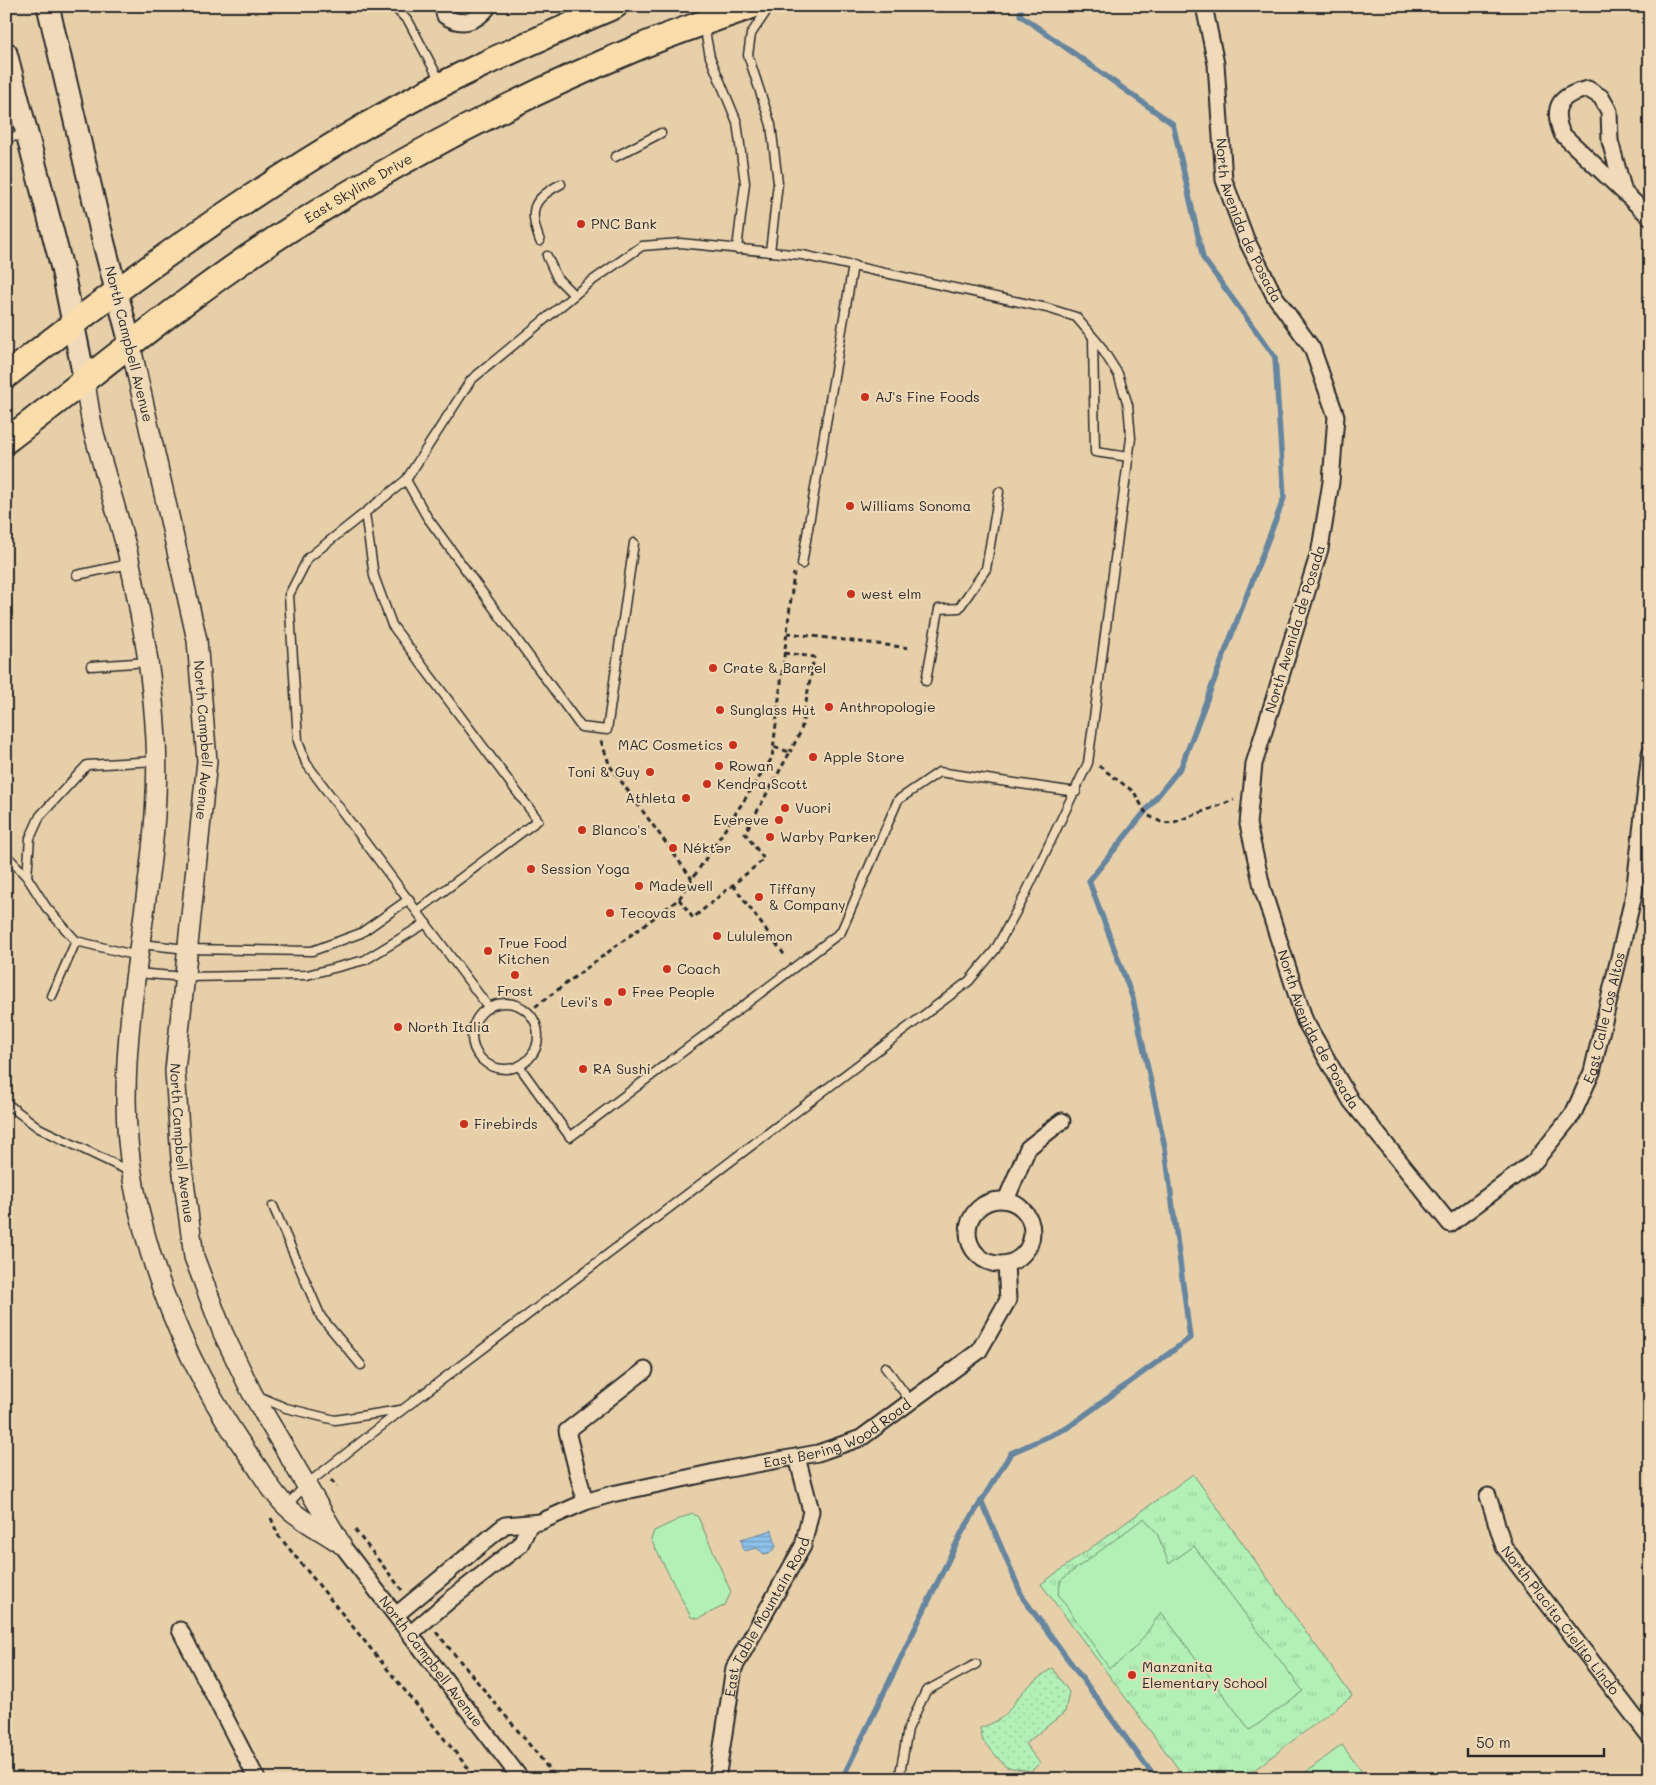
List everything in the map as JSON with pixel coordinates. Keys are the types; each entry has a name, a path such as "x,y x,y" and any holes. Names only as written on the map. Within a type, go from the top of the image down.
{"main road":[{"name":"North Campbell Avenue","path":"48,6 130,342"},
{"path":"6,376 176,247 354,132 442,85 534,41 615,6"},
{"name":"East Skyline Drive","path":"6,441 85,382 130,342 289,230 439,143 709,15 752,6"},
{"name":"North Campbell Avenue","path":"6,52 16,136 62,268 85,382"}],"street":[{"path":"442,6 445,16 454,22 466,23 485,12 489,6"},
{"name":"North Avenida de Posada","path":"1204,6 1216,64 1224,180 1246,239 1274,295 1312,348 1336,416 1331,482 1320,549 1254,764 1248,824 1263,891 1305,1021 1351,1101 1450,1224"},
{"path":"1624,192 1610,141 1609,111 1601,97 1588,89 1571,92 1559,104 1556,118 1562,134 1650,217"},
{"name":"North Campbell Avenue","path":"130,342 197,640 207,762 175,1071 181,1159 194,1257 223,1333 252,1393 308,1484 341,1544 521,1779"},
{"name":"North Campbell Avenue","path":"85,382 94,434 129,564 149,662 156,761 155,824 138,958 126,1099 133,1173 150,1257 177,1328 204,1382 241,1444 286,1506 341,1544"},
{"name":"East Calle Los Altos","path":"1450,1224 1536,1161 1573,1114 1592,1072 1634,894 1650,753"},
{"path":"1006,1200 1028,1148 1062,1121"},
{"path":"1006,1200 1016,1203 1025,1210 1030,1220 1031,1242 1017,1260 1006,1264 985,1261 977,1255 968,1236 972,1215 978,1207 988,1201 1006,1200"},
{"name":"East Bering Wood Road","path":"530,1524 540,1522 585,1502 728,1469 818,1453 861,1438 912,1403 979,1351 1008,1300 1006,1264"},
{"path":"585,1502 567,1431 645,1370"},
{"name":"East Table Mountain Road","path":"717,1779 734,1668 803,1546 810,1511 797,1457"},
{"name":"North Placita Cielito Lindo","path":"1488,1496 1504,1547 1650,1737"},
{"path":"396,1615 505,1525 530,1524 520,1545 410,1634"},
{"path":"180,1630 257,1779"}],"lane":[{"path":"393,6 408,22 442,85"},
{"path":"770,6 751,34 748,55 771,125 778,183 770,252"},
{"path":"709,15 710,57 738,122 745,183 737,249"},
{"path":"615,157 661,133"},
{"path":"540,241 533,222 534,210 543,194 561,184"},
{"path":"286,1506 308,1484 402,1410 969,981 995,950 1076,792 1088,762 1129,457 1131,438 1128,405 1118,374 1094,338 1076,317 1047,308 802,255 680,243 642,246 574,295 471,380 406,480 308,558 289,595 298,741 306,763 489,1008"},
{"path":"547,256 557,278 574,295"},
{"path":"802,564 853,265"},
{"path":"1094,338 1095,452 1129,457"},
{"path":"406,480 427,517 581,727 606,730 634,543"},
{"path":"926,681 939,609 959,608 986,570 999,492"},
{"path":"365,513 374,576 392,626 538,820 417,911"},
{"path":"77,574 129,564"},
{"path":"91,666 149,662"},
{"path":"27,877 30,838 40,816 87,765 156,761"},
{"path":"519,1066 570,1137 841,932 898,800 929,778 939,772 1076,792"},
{"path":"6,855 27,877 46,907 76,941 138,958 185,978 307,975 365,960 426,924"},
{"path":"138,958 187,949 312,952 361,933 409,899"},
{"path":"52,996 76,941"},
{"path":"510,1003 528,1012 536,1026 538,1042 534,1052 519,1066 508,1069 497,1068 487,1063 474,1046 475,1024 480,1014 489,1008 510,1003"},
{"path":"6,1103 39,1128 133,1173"},
{"path":"273,1206 321,1317 361,1365"},
{"path":"885,1368 912,1403"},
{"path":"252,1393 286,1408 335,1420 402,1410"},
{"path":"899,1779 908,1729 926,1691 976,1664"}],"path":[{"path":"528,1012 679,899 772,758 794,572"},
{"path":"787,633 910,648"},
{"path":"679,899 693,918 764,859 745,833 802,731 814,657 784,653"},
{"path":"597,729 610,766 692,879"},
{"path":"773,746 790,752"},
{"path":"1088,762 1103,767 1121,781 1134,792 1147,815 1161,822 1172,823 1251,794"},
{"path":"733,885 786,957"},
{"path":"271,1518 278,1535 477,1779"},
{"path":"352,1525 397,1582"},
{"path":"440,1638 543,1761 555,1779"}],"green space":[{"path":"1193,1474 1352,1696 1246,1776 1239,1779 1186,1779 1041,1584"},
{"path":"692,1513 698,1517 731,1592 725,1605 698,1619 691,1617 651,1540 654,1531"},
{"path":"1144,1518 1157,1533 1169,1564 1194,1546 1303,1691 1250,1730 1161,1612 1145,1636 1126,1657 1109,1668 1058,1594 1061,1580"},
{"path":"1052,1668 1069,1692 1065,1712 1025,1744 1040,1763 1031,1771 1006,1767 983,1741 980,1728 1001,1718 1024,1690"},
{"path":"1342,1745 1367,1779 1297,1779"}],"water":[{"path":"772,1530 776,1547 769,1553 764,1554 757,1548 744,1551 741,1539"}],"waterway":[{"path":"842,1779 961,1534 1011,1453 1067,1428 1190,1338 1165,1148 1133,999 1089,881 1181,767 1284,498 1275,357 1203,258 1173,124 1020,15 1022,6"},
{"path":"981,1500 1023,1598 1156,1779"}],"place":[{"name":"PNC Bank","path":"581,224"},
{"name":"AJ's Fine Foods","path":"865,397"},
{"name":"Williams Sonoma","path":"850,506"},
{"name":"west elm","path":"851,594"},
{"name":"Crate & Barrel","path":"713,668"},
{"name":"Anthropologie","path":"829,707"},
{"name":"Sunglass Hut","path":"720,710"},
{"name":"MAC Cosmetics","path":"733,745"},
{"name":"Apple Store","path":"813,757"},
{"name":"Rowan","path":"719,766"},
{"name":"Toni & Guy","path":"650,772"},
{"name":"Kendra Scott","path":"707,784"},
{"name":"Athleta","path":"686,798"},
{"name":"Vuori","path":"785,808"},
{"name":"Evereve","path":"779,820"},
{"name":"Blanco's","path":"582,830"},
{"name":"Warby Parker","path":"770,837"},
{"name":"Néktər","path":"673,848"},
{"name":"Session Yoga","path":"531,869"},
{"name":"Madewell","path":"639,886"},
{"name":"Tiffany & Company","path":"759,897"},
{"name":"Tecovas","path":"610,913"},
{"name":"Lululemon","path":"717,936"},
{"name":"True Food Kitchen","path":"488,951"},
{"name":"Coach","path":"667,969"},
{"name":"Frost","path":"515,975"},
{"name":"Free People","path":"622,992"},
{"name":"Levi's","path":"608,1002"},
{"name":"North Italia","path":"398,1027"},
{"name":"RA Sushi","path":"583,1069"},
{"name":"Firebirds","path":"464,1124"},
{"name":"Manzanita Elementary School","path":"1132,1675"}]}
